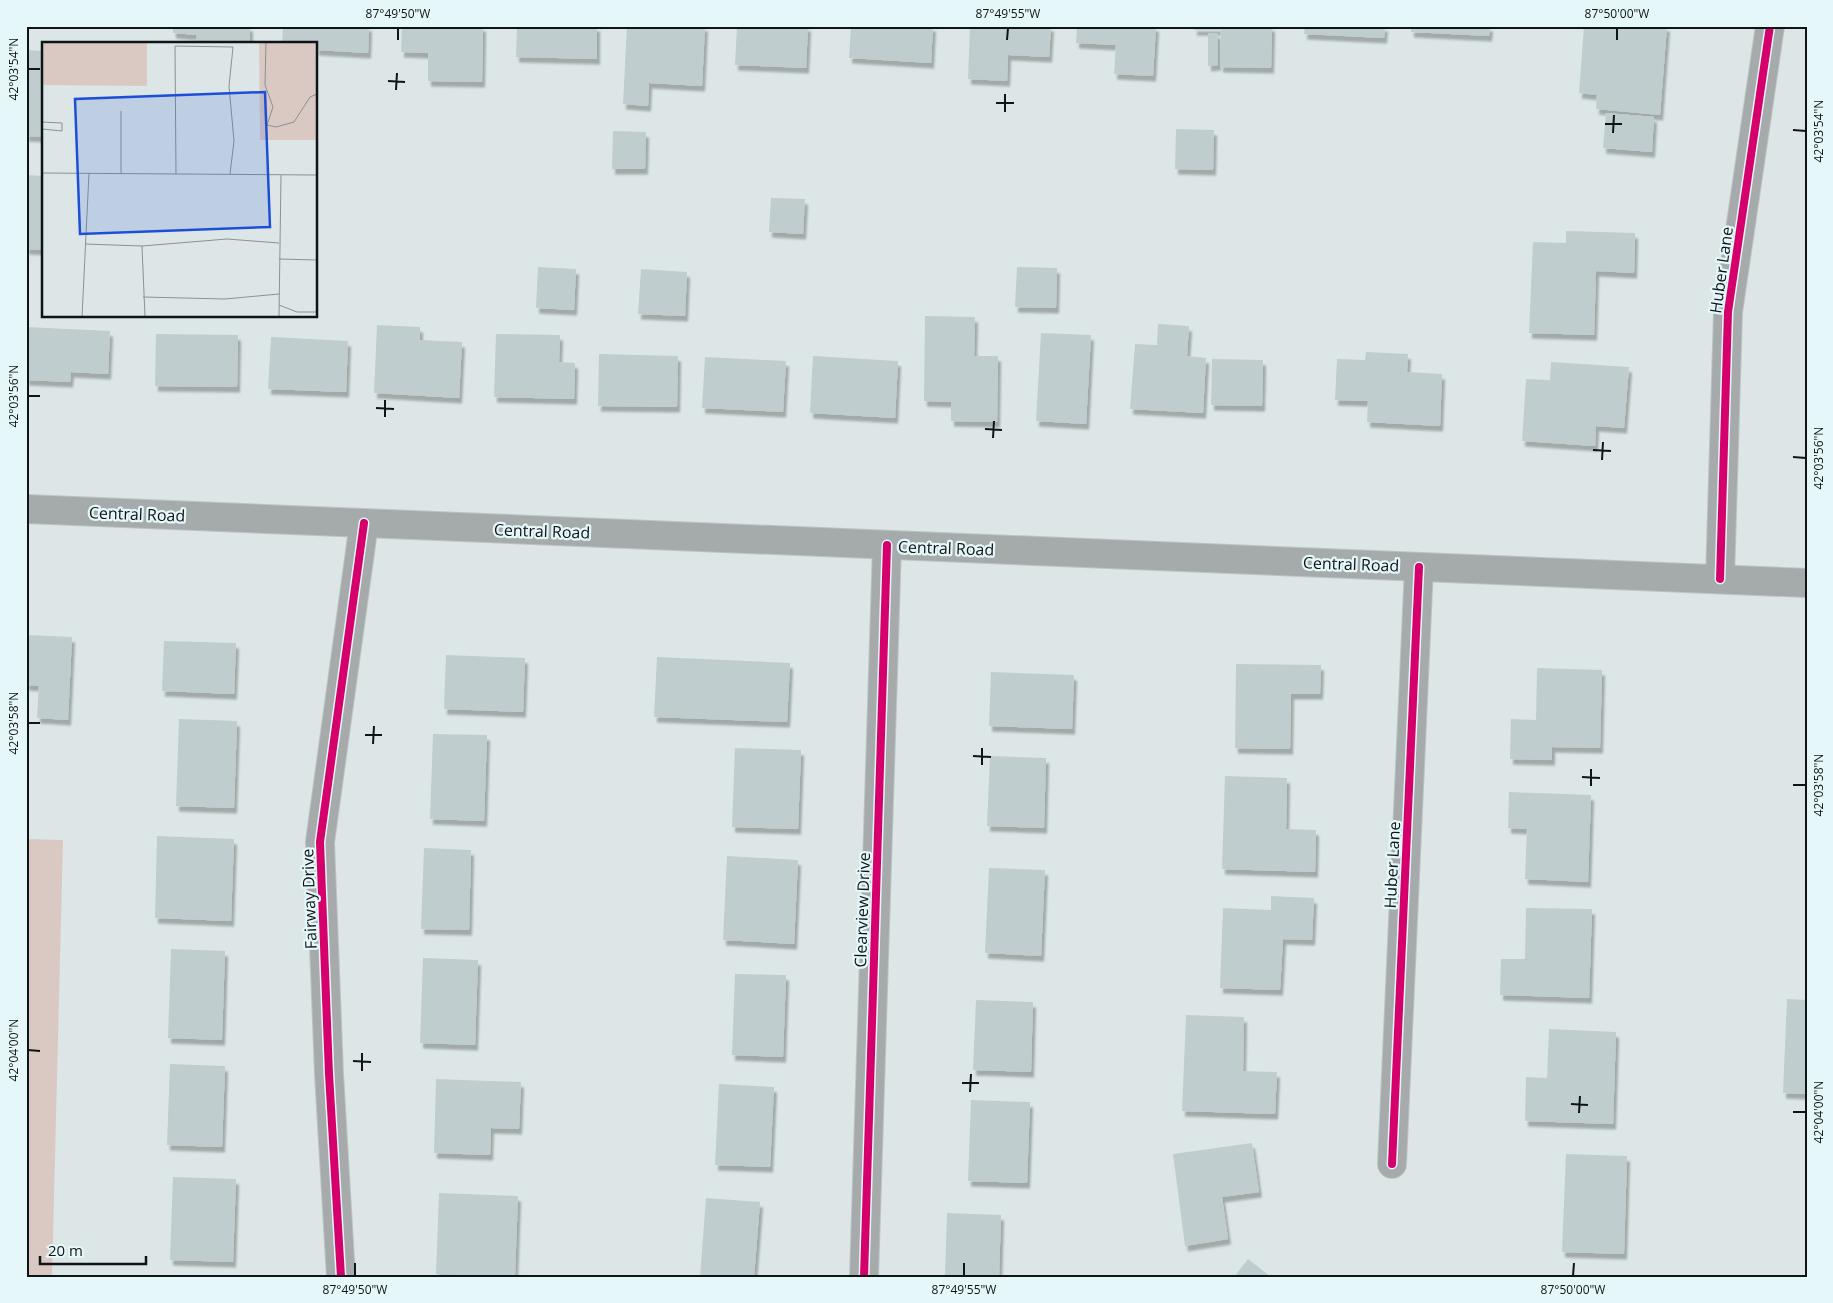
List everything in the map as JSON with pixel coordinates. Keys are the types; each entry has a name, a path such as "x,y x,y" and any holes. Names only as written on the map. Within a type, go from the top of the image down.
{"main road":[{"name":"Central Road","path":"26,509 1807,583"}],"street":[{"name":"Huber Lane","path":"1720,579 1728,312 1770,26"},
{"name":"Fairway Drive","path":"341,1277 329,1074 320,842 364,523"},
{"name":"Clearview Drive","path":"864,1277 887,545"},
{"name":"Huber Lane","path":"1392,1164 1419,567"}],"shaded area":[{"path":"26,839 63,840 52,1277 26,1277"}],"building":[{"path":"173,26 250,26 250,42 196,42 197,35 173,33"},
{"path":"283,26 369,26 368,53 318,50 318,42 282,42"},
{"path":"402,26 483,26 482,82 428,81 428,53 401,52"},
{"path":"517,26 597,26 597,59 516,57"},
{"path":"627,26 705,26 702,86 649,83 648,106 623,104"},
{"path":"737,26 808,26 806,68 735,65"},
{"path":"851,26 933,26 931,63 849,58"},
{"path":"970,26 1051,26 1049,57 1008,55 1007,81 968,79"},
{"path":"1077,26 1156,26 1153,76 1114,74 1116,45 1076,43"},
{"path":"1194,26 1272,26 1271,68 1220,67 1221,30 1194,30"},
{"path":"1305,26 1385,26 1384,38 1304,34"},
{"path":"1411,26 1490,26 1489,36 1411,32"},
{"path":"1584,26 1667,26 1660,115 1596,109 1597,95 1579,93"},
{"path":"1208,33 1218,33 1218,65 1208,66"},
{"path":"26,50 42,51 42,137 26,136"},
{"path":"1606,113 1654,117 1652,152 1603,148"},
{"path":"1176,129 1214,130 1213,170 1175,169"},
{"path":"613,131 646,132 645,169 612,169"},
{"path":"26,175 42,176 42,250 26,249"},
{"path":"771,198 805,199 803,234 769,232"},
{"path":"1566,231 1635,233 1634,273 1596,271 1594,335 1529,333 1533,242 1566,243"},
{"path":"538,267 576,269 574,310 536,308"},
{"path":"1017,267 1057,268 1056,308 1015,307"},
{"path":"641,269 687,272 685,316 638,314"},
{"path":"925,316 975,317 974,356 998,356 997,422 951,421 951,402 924,401"},
{"path":"1158,324 1189,326 1187,356 1206,358 1203,413 1130,409 1135,344 1157,345"},
{"path":"377,325 420,327 420,340 462,342 459,398 374,393"},
{"path":"26,327 110,331 108,374 71,372 70,382 26,380"},
{"path":"1041,333 1091,335 1086,424 1036,421"},
{"path":"156,334 238,335 237,387 155,386"},
{"path":"496,334 560,335 559,362 575,363 574,399 494,397"},
{"path":"271,337 348,341 346,392 268,389"},
{"path":"1366,352 1408,354 1407,372 1442,374 1440,426 1367,422 1368,401 1335,400 1337,359 1365,360"},
{"path":"599,354 678,356 677,407 598,406"},
{"path":"813,356 898,361 895,418 810,413"},
{"path":"705,357 786,361 783,412 702,408"},
{"path":"1212,359 1263,360 1262,406 1211,405"},
{"path":"1551,362 1629,367 1624,428 1596,426 1595,446 1522,441 1526,379 1550,380"},
{"path":"26,635 72,637 68,720 37,718 39,686 26,685"},
{"path":"164,641 236,643 234,694 162,691"},
{"path":"446,655 525,658 523,712 444,709"},
{"path":"657,657 790,663 787,722 654,717"},
{"path":"1236,664 1321,665 1320,694 1291,694 1290,749 1235,748"},
{"path":"1537,668 1602,670 1600,748 1552,747 1552,760 1510,759 1511,719 1536,720"},
{"path":"991,672 1074,675 1072,729 989,726"},
{"path":"179,719 237,721 234,808 176,806"},
{"path":"433,734 487,735 484,821 430,819"},
{"path":"735,748 801,750 798,829 732,827"},
{"path":"990,756 1046,758 1044,828 987,826"},
{"path":"1225,776 1287,778 1286,829 1316,830 1315,872 1222,869"},
{"path":"1509,792 1591,795 1588,882 1525,879 1527,829 1508,828"},
{"path":"157,836 234,839 231,921 155,918"},
{"path":"424,848 471,850 469,930 421,929"},
{"path":"727,856 798,860 794,944 723,940"},
{"path":"989,868 1045,870 1041,956 985,953"},
{"path":"1271,896 1314,898 1312,940 1283,939 1280,990 1220,988 1223,908 1271,910"},
{"path":"1526,908 1592,909 1589,998 1500,995 1501,959 1525,959"},
{"path":"171,949 225,951 222,1040 168,1038"},
{"path":"423,958 478,960 475,1045 420,1043"},
{"path":"735,974 786,975 783,1057 732,1055"},
{"path":"1787,999 1807,1000 1807,1094 1783,1093"},
{"path":"976,1000 1033,1002 1031,1072 973,1070"},
{"path":"1186,1015 1244,1017 1243,1071 1277,1072 1275,1114 1182,1111"},
{"path":"1549,1029 1616,1032 1613,1124 1525,1121 1526,1077 1547,1078"},
{"path":"170,1064 225,1066 222,1147 167,1145"},
{"path":"436,1079 521,1082 519,1129 491,1128 490,1155 434,1153"},
{"path":"719,1084 774,1087 770,1167 715,1165"},
{"path":"971,1100 1030,1102 1027,1183 968,1181"},
{"path":"1252,1143 1259,1192 1222,1197 1228,1239 1185,1246 1173,1154"},
{"path":"1566,1154 1627,1156 1624,1254 1562,1252"},
{"path":"173,1177 236,1179 233,1262 170,1260"},
{"path":"439,1193 518,1196 515,1276 436,1274"},
{"path":"706,1198 760,1202 754,1277 700,1277"},
{"path":"947,1213 1001,1215 999,1277 945,1277"},
{"path":"1248,1259 1271,1277 1234,1277"}],"cycle path":[{"path":"1720,579 1728,312 1770,26"},
{"path":"341,1277 329,1074 320,842 364,523"},
{"path":"864,1277 887,545"},
{"path":"1392,1164 1419,567"}]}
